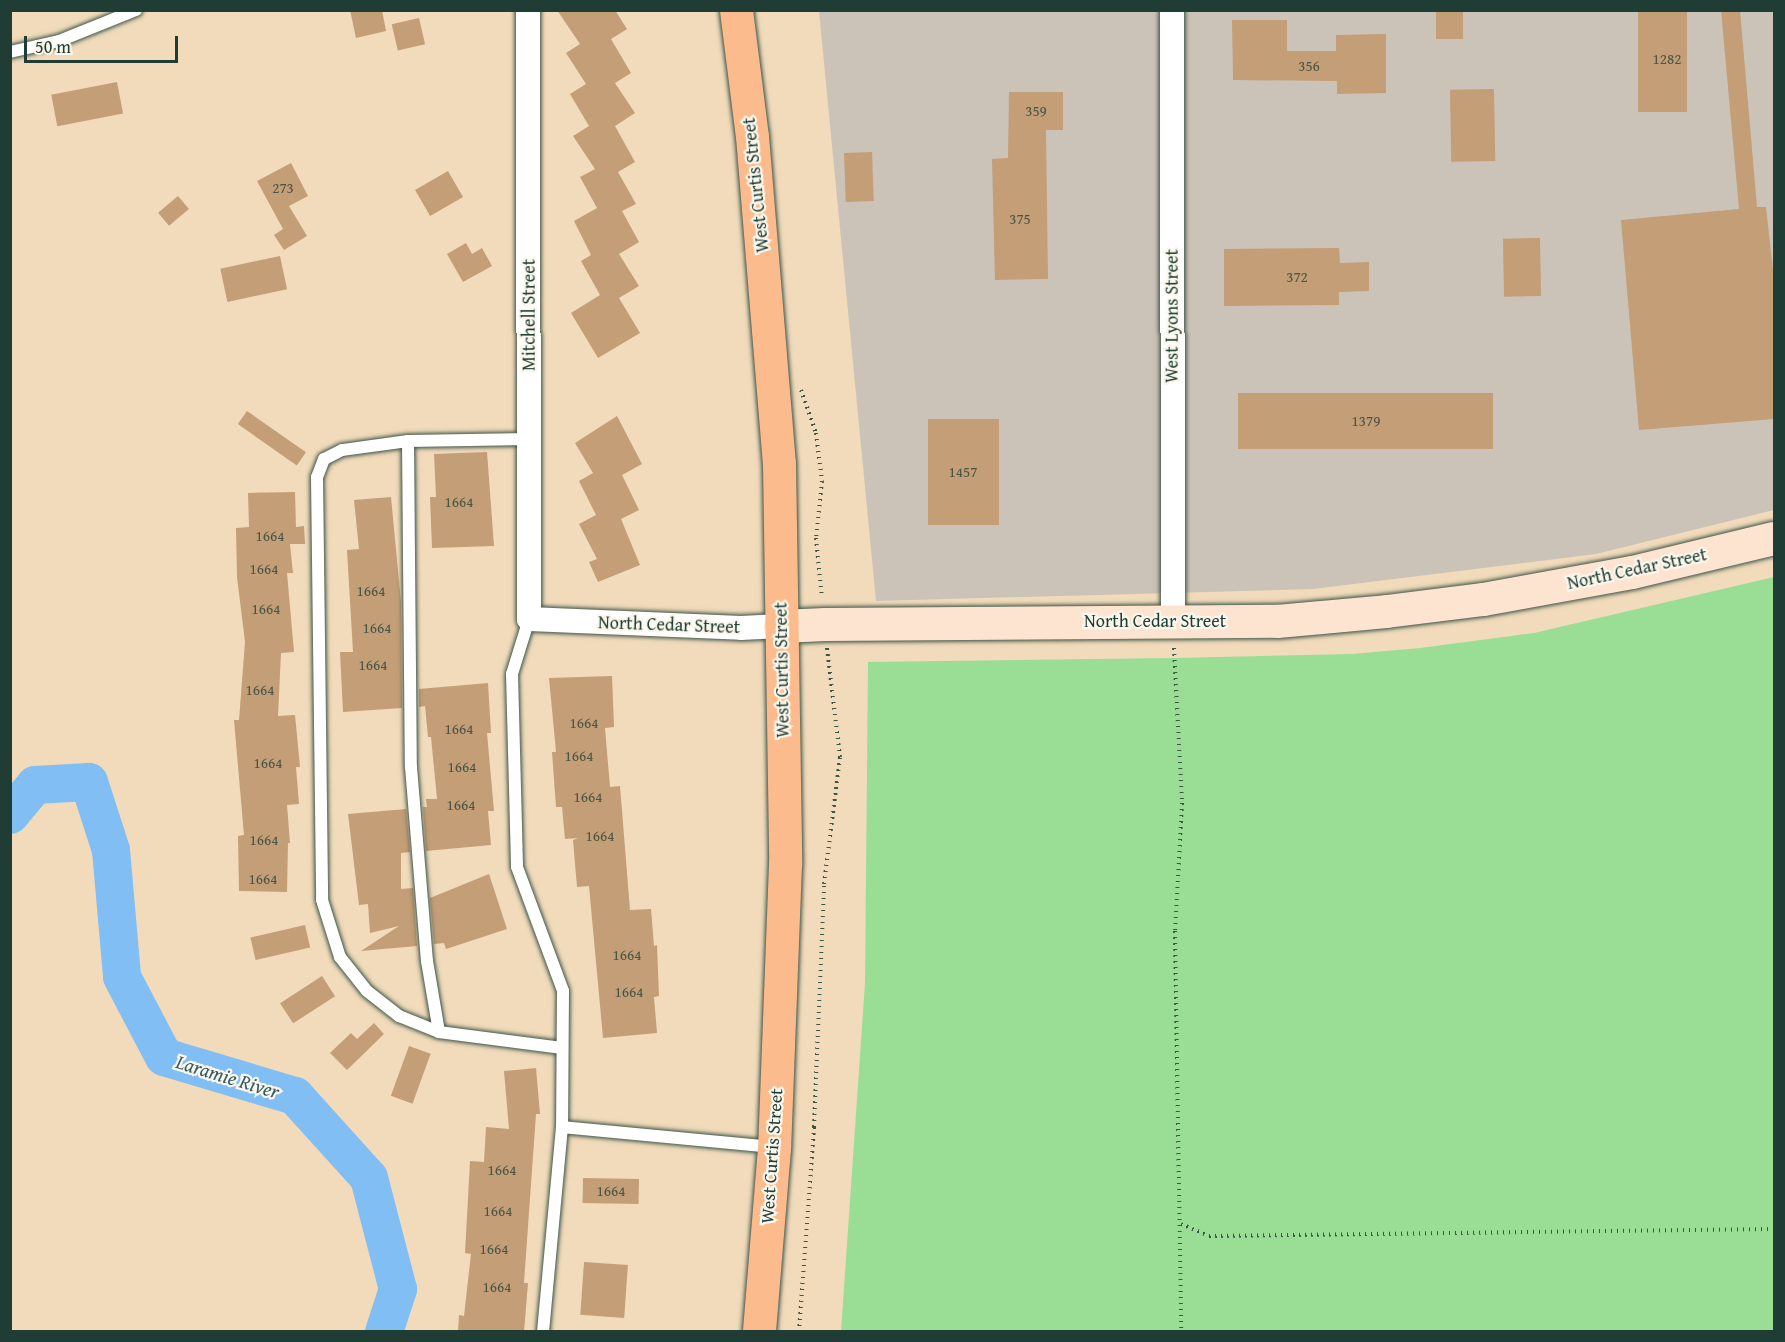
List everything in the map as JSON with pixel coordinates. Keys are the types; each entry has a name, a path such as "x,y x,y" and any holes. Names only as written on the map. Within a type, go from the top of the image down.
{"main road":[{"name":"West Curtis Street","path":"736,10 752,136 779,463 785,864 774,1148 759,1332"}],"street":[{"name":"Mitchell Street","path":"528,10 529,619"},
{"name":"West Lyons Street","path":"1172,10 1173,621"},
{"name":"North Cedar Street","path":"529,619 741,628 1277,621 1483,599 1632,572 1774,538"}],"lane":[{"path":"10,52 59,41 136,10"},
{"path":"529,439 408,441 342,450 324,459 317,477 322,900 340,957 367,991 399,1016 439,1032 562,1048"},
{"path":"408,441 411,767 427,961 439,1032"},
{"path":"529,619 512,674 517,867 562,991 562,1127 543,1332"},
{"path":"562,1127 774,1148"}],"path":[{"path":"1173,621 1182,803 1175,931 1182,1332"},
{"path":"1180,1224 1209,1236 1774,1229"}],"shaded area":[{"path":"819,11 1774,11 1774,510 1596,554 1313,589 876,601"}],"green space":[{"path":"1774,577 1774,1331 841,1331 865,983 868,662 1352,654 1420,648 1534,633"}],"building":[{"path":"350,10 382,10 386,31 356,38"},
{"path":"557,10 615,10 627,29 611,39 631,73 615,83 635,113 615,126 635,162 618,172 636,204 622,211 639,242 619,254 639,286 619,298 640,333 598,358 571,313 600,295 581,261 591,255 574,221 597,208 580,177 595,169 573,136 589,126 570,94 586,84 566,53 580,44"},
{"path":"1436,10 1463,10 1463,39 1436,39"},
{"path":"1638,10 1687,10 1687,112 1638,112"},
{"path":"1721,10 1740,10 1757,207 1766,207 1774,279 1774,419 1639,430 1621,220 1739,209"},
{"path":"419,18 425,44 398,51 392,24"},
{"path":"1232,20 1287,20 1287,51 1336,51 1336,35 1386,34 1386,93 1337,94 1337,81 1233,80"},
{"path":"117,82 123,113 57,126 51,95"},
{"path":"1494,89 1495,161 1451,162 1450,90"},
{"path":"1009,92 1063,92 1063,130 1046,130 1048,279 995,280 992,159 1008,158"},
{"path":"872,152 874,201 846,202 844,153"},
{"path":"291,163 308,196 289,206 307,236 284,250 274,235 283,229 257,181"},
{"path":"448,171 463,197 430,216 415,190"},
{"path":"178,196 189,209 169,226 158,213"},
{"path":"1540,238 1541,296 1504,297 1503,239"},
{"path":"466,243 472,254 482,248 492,266 463,282 447,254"},
{"path":"1339,248 1340,263 1369,262 1369,291 1339,292 1339,305 1224,306 1224,249"},
{"path":"280,256 287,289 227,302 220,269"},
{"path":"1238,393 1493,393 1493,449 1238,449"},
{"path":"247,411 306,452 297,465 238,424"},
{"path":"617,416 642,464 622,475 639,510 621,519 640,565 598,582 589,562 597,559 579,524 596,515 579,481 593,473 575,443"},
{"path":"928,419 999,419 999,525 928,525"},
{"path":"487,452 494,546 432,548 430,497 436,497 434,454"},
{"path":"295,492 296,527 304,526 305,544 290,544 293,573 287,573 294,652 281,653 278,716 295,715 300,767 296,767 299,804 287,805 290,843 288,843 287,892 239,891 238,836 244,835 234,720 239,720 245,642 237,577 236,528 249,527 248,493"},
{"path":"391,497 401,602 402,708 343,712 340,652 353,652 347,550 359,549 354,500"},
{"path":"612,676 614,727 605,728 610,787 620,786 630,910 651,909 654,946 657,945 659,996 654,997 657,1033 603,1038 589,886 577,887 573,840 578,838 565,839 562,807 556,807 552,752 556,752 549,678"},
{"path":"488,683 491,733 487,733 494,811 488,811 491,845 426,851 423,807 427,807 426,799 437,799 431,737 428,737 425,706 419,707 419,689"},
{"path":"406,809 410,852 401,853 401,889 413,888 417,946 361,951 399,926 370,933 368,904 359,905 348,814"},
{"path":"489,874 507,929 446,949 444,943 434,944 430,898"},
{"path":"305,925 310,947 256,960 250,938"},
{"path":"322,976 335,996 293,1023 280,1003"},
{"path":"374,1023 384,1034 347,1070 330,1053 351,1033 357,1039"},
{"path":"409,1046 431,1054 412,1104 391,1096"},
{"path":"536,1068 540,1114 536,1114 524,1283 528,1283 524,1332 458,1332 459,1315 464,1316 471,1254 465,1253 470,1161 484,1162 486,1127 509,1129 504,1071"},
{"path":"583,1178 639,1179 639,1204 583,1203"},
{"path":"584,1262 628,1265 624,1318 580,1315"}],"waterway":[{"name":"Laramie River","path":"10,815 35,785 89,782 111,850 122,977 164,1057 295,1096 369,1178 398,1289 384,1332"}]}
